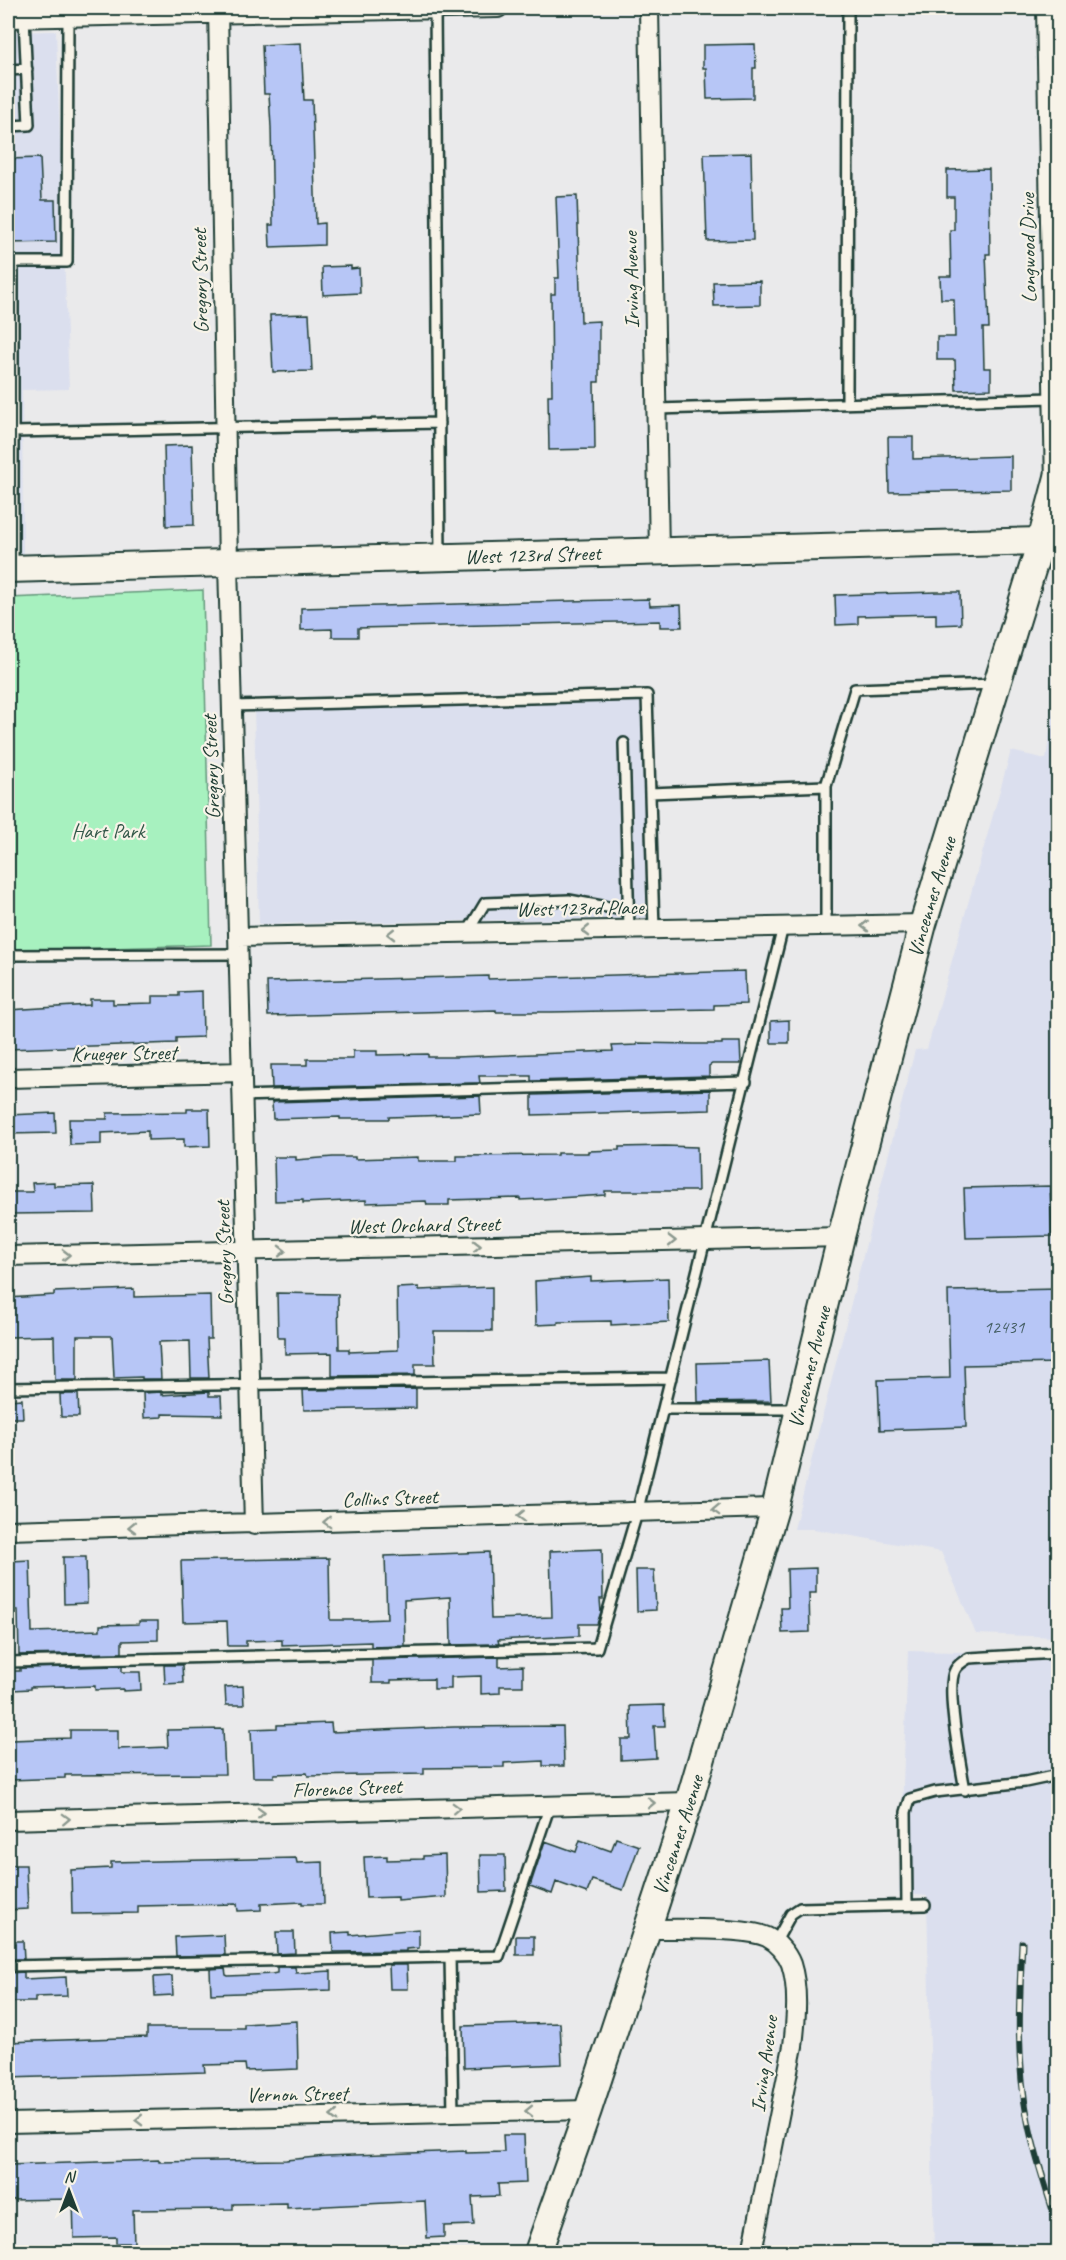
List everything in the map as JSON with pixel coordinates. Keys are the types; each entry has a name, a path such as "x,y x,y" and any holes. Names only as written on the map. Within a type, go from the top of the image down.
{"main road":[{"name":"Vincennes Avenue","path":"537,2253 588,2110 648,1929 775,1509 841,1236 923,924 996,684 1050,541 1057,482"},
{"name":"West 123rd Street","path":"10,568 1050,541"}],"street":[{"path":"16,18 218,11 498,8"},
{"name":"Irving Avenue","path":"649,8 659,552"},
{"name":"Longwood Drive","path":"1046,8 1053,398 1057,482"},
{"name":"Gregory Street","path":"218,11 228,564 254,1525"},
{"name":"West 123rd Place","path":"238,945 467,933 923,924"},
{"name":"Krueger Street","path":"8,1078 242,1072"},
{"name":"West Orchard Street","path":"8,1256 841,1236"},
{"name":"Collins Street","path":"8,1530 775,1509"},
{"name":"Florence Street","path":"8,1820 688,1802"},
{"path":"648,1929 746,1932 766,1936 776,1942"},
{"name":"Irving Avenue","path":"752,2253 788,2076 795,2023 794,1981 791,1964 785,1952 776,1942"},
{"name":"Vernon Street","path":"8,2123 588,2110"}],"lane":[{"path":"847,403 848,8"},
{"path":"435,9 440,558"},
{"path":"10,568 13,432 10,262 67,262 68,17"},
{"path":"8,126 29,125 27,69 16,18"},
{"path":"8,70 27,69"},
{"path":"656,409 1053,398"},
{"path":"13,432 438,423"},
{"path":"826,926 826,786 855,689 996,684"},
{"path":"232,706 647,695 654,929"},
{"path":"624,742 629,930"},
{"path":"650,793 826,786"},
{"path":"467,933 485,903 569,900 629,911"},
{"path":"8,1662 597,1648 637,1513 783,927"},
{"path":"8,955 238,945"},
{"path":"243,1096 746,1082"},
{"path":"8,1388 671,1378"},
{"path":"663,1409 799,1409"},
{"path":"965,1790 955,1721 952,1682 954,1671 969,1658 1059,1653"},
{"path":"907,1905 907,1805 910,1799 1059,1775"},
{"path":"8,1966 499,1956 550,1805"},
{"path":"776,1942 791,1914 800,1908 925,1905"},
{"path":"450,1957 453,2113"}],"shaded area":[{"path":"56,31 69,389 22,390 23,556 8,555 8,32"},
{"path":"1058,679 1058,1637 976,1634 941,1552 814,1529 794,1529 915,1050 927,1049 1011,751 1046,759"},
{"path":"643,699 646,918 259,924 254,706"},
{"path":"908,1651 1058,1654 1058,2252 934,2252 927,1896 899,1893"}],"green space":[{"name":"Hart Park","path":"203,590 211,945 8,951 8,598"}],"building":[{"path":"301,43 304,100 312,100 316,224 324,223 324,245 270,247 269,225 273,225 271,127 269,94 264,94 262,45"},
{"path":"755,44 756,68 753,68 753,98 707,99 703,45"},
{"path":"751,153 753,240 707,241 704,154"},
{"path":"40,158 42,200 55,200 56,242 8,243 8,159"},
{"path":"989,169 990,254 986,254 989,328 983,328 984,368 991,368 991,389 956,390 955,360 937,360 937,337 955,337 954,299 941,299 940,276 951,276 950,230 954,230 954,197 947,197 947,170"},
{"path":"577,196 581,322 599,321 599,382 594,382 595,449 549,450 548,395 552,395 551,294 555,294 555,278 559,278 556,197"},
{"path":"351,266 351,269 359,268 360,293 323,295 322,267"},
{"path":"760,281 760,305 714,306 713,282"},
{"path":"309,314 312,371 273,372 270,315"},
{"path":"888,437 913,437 913,459 1011,456 1011,490 889,492"},
{"path":"192,445 194,525 166,526 164,446"},
{"path":"960,592 961,624 936,625 936,614 858,616 858,624 836,625 835,595"},
{"path":"649,599 650,606 681,605 682,627 660,627 660,621 358,628 358,637 332,637 332,629 301,630 301,608"},
{"path":"745,971 746,1004 714,1005 714,1009 551,1012 496,1012 496,1010 268,1016 267,982 488,976 488,979"},
{"path":"202,991 203,1037 176,1038 176,1043 8,1049 8,1010 90,1005 90,999 113,999 113,1004 152,1003 152,996 179,996 179,992"},
{"path":"789,1020 789,1043 771,1043 771,1021"},
{"path":"722,1042 740,1042 741,1064 712,1064 709,1066 709,1076 531,1081 531,1076 479,1076 480,1083 272,1088 271,1065 307,1065 307,1059 353,1059 353,1051 377,1051 377,1055 428,1054 428,1057 455,1057 613,1051 612,1046 637,1045 637,1043 722,1044"},
{"path":"710,1090 710,1110 532,1115 532,1095"},
{"path":"480,1096 481,1114 389,1117 389,1119 340,1119 340,1117 273,1119 272,1102"},
{"path":"187,1109 209,1109 210,1146 184,1147 184,1139 148,1140 148,1131 101,1133 101,1144 70,1145 69,1119 107,1119 107,1113 187,1112"},
{"path":"55,1113 56,1133 8,1134 8,1115"},
{"path":"619,1147 697,1147 698,1191 605,1191 605,1195 542,1199 449,1200 449,1205 427,1205 426,1201 366,1203 366,1200 303,1203 303,1200 275,1201 274,1157 296,1157 296,1160 333,1157 355,1157 355,1159 418,1157 418,1161 457,1161 457,1156 557,1155 557,1153 619,1150"},
{"path":"54,1182 54,1186 94,1185 95,1213 8,1214 8,1192 33,1192 32,1183"},
{"path":"1050,1186 1052,1236 966,1238 964,1188"},
{"path":"591,1277 591,1281 668,1278 669,1322 611,1325 611,1321 558,1322 558,1324 536,1325 535,1281"},
{"path":"419,1287 419,1290 492,1287 492,1331 434,1331 435,1364 415,1364 415,1375 332,1376 332,1353 285,1354 285,1338 278,1338 277,1293 338,1294 339,1349 349,1349 349,1352 398,1350 397,1288"},
{"path":"134,1289 134,1297 210,1295 211,1339 207,1339 209,1378 191,1378 190,1341 159,1342 161,1379 114,1378 112,1336 77,1336 77,1380 55,1380 54,1336 8,1337 8,1298 54,1295 54,1292"},
{"path":"1059,1289 1059,1363 964,1365 966,1427 880,1430 878,1380 950,1378 948,1291"},
{"path":"769,1361 771,1401 698,1402 697,1363"},
{"path":"416,1389 416,1408 304,1410 303,1390"},
{"path":"161,1392 161,1395 209,1392 209,1396 221,1396 222,1415 162,1414 162,1417 144,1418 143,1393"},
{"path":"60,1394 78,1394 79,1417 61,1417"},
{"path":"22,1399 23,1418 8,1418 8,1400"},
{"path":"602,1549 601,1612 597,1624 579,1624 579,1636 498,1640 499,1644 451,1645 450,1597 404,1600 405,1646 371,1647 371,1642 282,1645 282,1640 246,1641 246,1646 228,1646 227,1621 183,1622 181,1561 329,1558 330,1620 361,1620 387,1619 385,1556 489,1552 491,1619 552,1617 550,1551"},
{"path":"63,1557 86,1557 87,1603 64,1604"},
{"path":"30,1560 32,1632 100,1630 100,1625 158,1621 158,1640 122,1641 122,1653 19,1655 18,1610 13,1610 11,1561"},
{"path":"816,1568 816,1593 809,1593 810,1632 782,1633 781,1608 788,1608 787,1569"},
{"path":"636,1570 654,1570 656,1610 637,1611"},
{"path":"499,1657 499,1667 523,1666 523,1686 500,1686 500,1693 481,1694 481,1676 451,1677 451,1689 434,1689 434,1679 372,1683 372,1660"},
{"path":"164,1665 182,1665 183,1683 165,1684"},
{"path":"122,1666 122,1672 140,1672 141,1690 95,1690 95,1686 64,1686 13,1690 12,1671 20,1671 20,1668"},
{"path":"243,1686 244,1705 226,1705 225,1687"},
{"path":"664,1705 665,1726 654,1726 656,1758 621,1760 621,1739 631,1739 630,1706"},
{"path":"331,1723 332,1732 454,1727 563,1726 564,1766 543,1766 543,1761 504,1763 504,1767 424,1768 424,1774 308,1776 307,1773 253,1777 251,1729 277,1728 277,1725"},
{"path":"223,1729 225,1774 65,1775 65,1778 11,1780 11,1740 70,1738 70,1730 118,1730 118,1749 168,1747 167,1730"},
{"path":"616,1838 639,1846 623,1890 592,1880 587,1893 556,1882 552,1894 530,1886 545,1841 576,1852 580,1840 611,1851"},
{"path":"445,1855 446,1897 398,1901 398,1897 366,1898 364,1857 387,1856 387,1860 423,1859 423,1856"},
{"path":"480,1855 505,1855 506,1891 481,1892"},
{"path":"296,1858 297,1863 323,1862 324,1904 302,1904 302,1902 261,1904 261,1910 238,1911 237,1904 138,1906 138,1913 72,1914 71,1870 111,1868 111,1862"},
{"path":"8,1865 26,1865 28,1909 8,1910"},
{"path":"419,1929 419,1948 406,1949 406,1951 333,1952 332,1933 350,1932 350,1935"},
{"path":"276,1932 294,1932 295,1953 277,1954"},
{"path":"224,1935 225,1955 176,1956 175,1937"},
{"path":"516,1936 534,1936 534,1955 516,1955"},
{"path":"8,1941 23,1941 24,1959 8,1959"},
{"path":"389,1965 407,1965 408,1989 390,1989"},
{"path":"277,1967 295,1967 296,1973 331,1971 331,1990 211,1994 210,1969 225,1968 228,1976 272,1974 277,1973"},
{"path":"24,1972 24,1979 66,1977 67,1996 35,1997 35,2002 8,2002 8,1973"},
{"path":"172,1976 173,1995 155,1996 154,1977"},
{"path":"297,2021 298,2069 246,2071 245,2064 204,2065 205,2072 8,2078 8,2042 147,2037 147,2028 244,2028 244,2024"},
{"path":"560,2023 562,2064 464,2068 463,2026"},
{"path":"503,2135 524,2135 526,2183 498,2184 499,2196 472,2197 474,2225 444,2226 444,2237 427,2238 425,2201 287,2208 287,2203 233,2204 233,2209 133,2210 134,2243 116,2243 116,2237 74,2238 73,2199 8,2200 8,2165 159,2160 159,2162 286,2160 326,2156 466,2151 466,2153 504,2152"}],"railway":[{"path":"1022,1943 1019,2032 1024,2099 1034,2148 1058,2226"}]}
